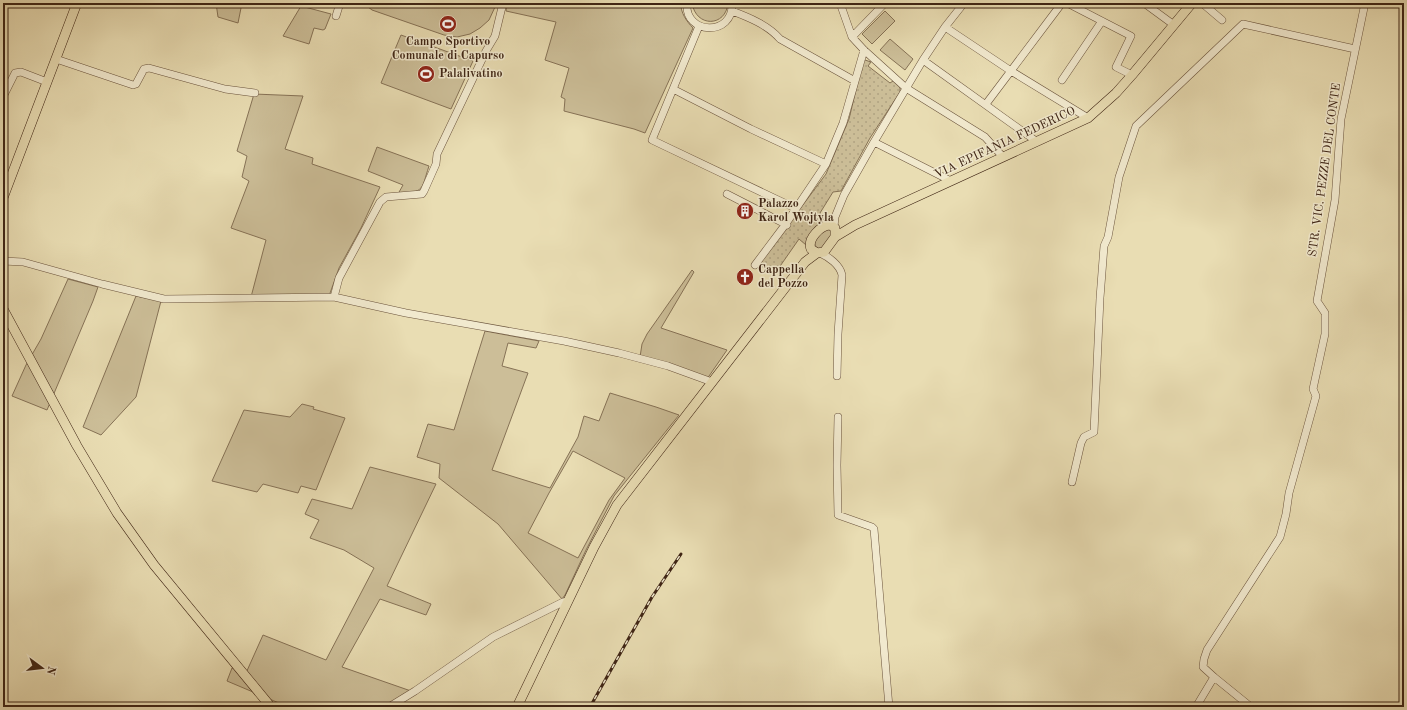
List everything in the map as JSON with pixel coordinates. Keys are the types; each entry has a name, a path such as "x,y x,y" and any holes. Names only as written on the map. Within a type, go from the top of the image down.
{"main road":[{"path":"3,198 78,3"},
{"name":"VIA EPIFANIA FEDERICO","path":"832,229 855,225 1088,118 1116,93 1192,3"},
{"path":"832,229 829,245 824,252 816,251 810,242 812,238 832,229"},
{"path":"517,707 568,601 617,505 784,289 816,251"},
{"path":"3,309 77,446 116,513 154,565 271,707"}],"street":[{"path":"336,16 340,3"},
{"path":"334,297 340,278 380,202 386,197 422,194 424,191 436,164 437,154 486,51 495,36 503,3"},
{"path":"687,3 688,14 692,21 699,26 705,28 719,26 729,17 732,7 746,17 775,33 780,39 855,81"},
{"path":"840,3 852,38 864,50 906,88 985,137 1003,157"},
{"path":"852,38 885,3"},
{"path":"832,229 844,195 874,142 923,60 945,27 964,3"},
{"path":"986,104 1062,3"},
{"path":"1067,3 1131,36 1116,67 1132,75"},
{"path":"1144,3 1174,25"},
{"path":"1202,3 1222,20"},
{"name":"STR. VIC. PEZZE DEL CONTE","path":"1214,677 1202,667 1207,650 1280,537 1286,514 1289,493 1316,396 1313,389 1325,334 1325,313 1317,301 1335,200 1341,119 1365,3"},
{"path":"1062,80 1102,21"},
{"path":"1072,482 1081,443 1084,437 1094,432 1100,298 1104,246 1108,236 1120,177 1136,126 1243,24 1355,49"},
{"path":"699,26 652,140 795,208"},
{"path":"945,27 1011,71 1088,118"},
{"path":"755,265 786,225 795,208 812,186 826,164 843,123 864,50"},
{"path":"56,59 133,85 136,84 144,69 149,68 225,90 255,93"},
{"path":"923,60 986,104 1036,142"},
{"path":"3,97 15,73 21,72 47,82"},
{"path":"673,89 751,129 826,164"},
{"path":"874,142 951,181"},
{"path":"727,194 786,225"},
{"path":"829,245 831,255 841,270 842,275 837,376"},
{"path":"816,251 837,264"},
{"path":"3,261 23,262 102,284 164,299 334,297 406,313 564,341 619,353 668,366 712,382"},
{"path":"838,417 838,515 874,529 889,707"},
{"path":"389,707 415,691 493,637 563,602 568,601"},
{"path":"1196,707 1214,677 1252,707"}],"shaded area":[{"path":"216,3 242,3 238,23 218,17"},
{"name":"Campo Sportivo Comunale di Capurso","path":"363,3 496,3 489,20 480,28 470,34 457,37 444,35 372,10"},
{"path":"507,3 681,3 684,17 693,28 645,133 564,111 565,99 561,97 569,68 545,60 556,22 506,11"},
{"path":"692,3 728,3 726,11 722,17 711,21 699,17"},
{"path":"301,6 331,14 325,29 314,28 309,44 283,36"},
{"path":"885,11 895,21 872,44 862,34"},
{"name":"Palalivatino","path":"401,35 473,61 451,109 381,83"},
{"path":"890,39 913,59 905,70 880,50"},
{"path":"865,60 871,62 868,66 890,83 893,81 900,87 900,92 870,138 841,191 833,192 820,213 824,221 809,236 806,245 799,239 776,272 758,265 826,174 849,119 863,61"},
{"path":"254,94 303,96 285,149 313,158 312,164 380,187 361,228 339,268 329,296 251,297 266,240 231,228 249,181 242,177 247,156 237,151"},
{"path":"377,147 429,166 423,185 418,191 398,194 403,185 368,171"},
{"path":"827,228 834,232 822,250 816,250 814,241"},
{"path":"692,270 694,272 661,328 727,350 707,379 640,357 642,344 647,334"},
{"path":"68,279 98,287 47,410 12,396 26,365 41,339"},
{"path":"136,296 161,301 136,397 101,435 83,427"},
{"path":"485,331 539,341 536,348 508,343 502,366 528,373 492,470 550,488 578,437 584,416 599,421 610,393 679,415 614,496 562,599 498,524 439,478 440,464 417,457 428,424 454,430","holes":["573,451 625,478 609,500 578,558 528,533"]},
{"path":"302,404 314,407 313,409 345,418 316,490 301,486 298,493 263,484 257,492 212,481 244,410 290,417"},
{"path":"370,467 436,484 387,586 431,604 426,615 380,599 342,667 411,691 384,707 286,707 227,681 232,668 246,673 263,635 326,660 374,568 344,550 310,538 319,520 305,514 312,499 352,509"}],"railway":[{"path":"590,707 652,597 681,554"}],"place":[{"name":"Campo Sportivo Comunale di Capurso","path":"448,24"},
{"name":"Palalivatino","path":"426,74"},
{"name":"Palazzo Karol Wojtyla","path":"745,211"},
{"name":"Cappella del Pozzo","path":"745,277"}]}
